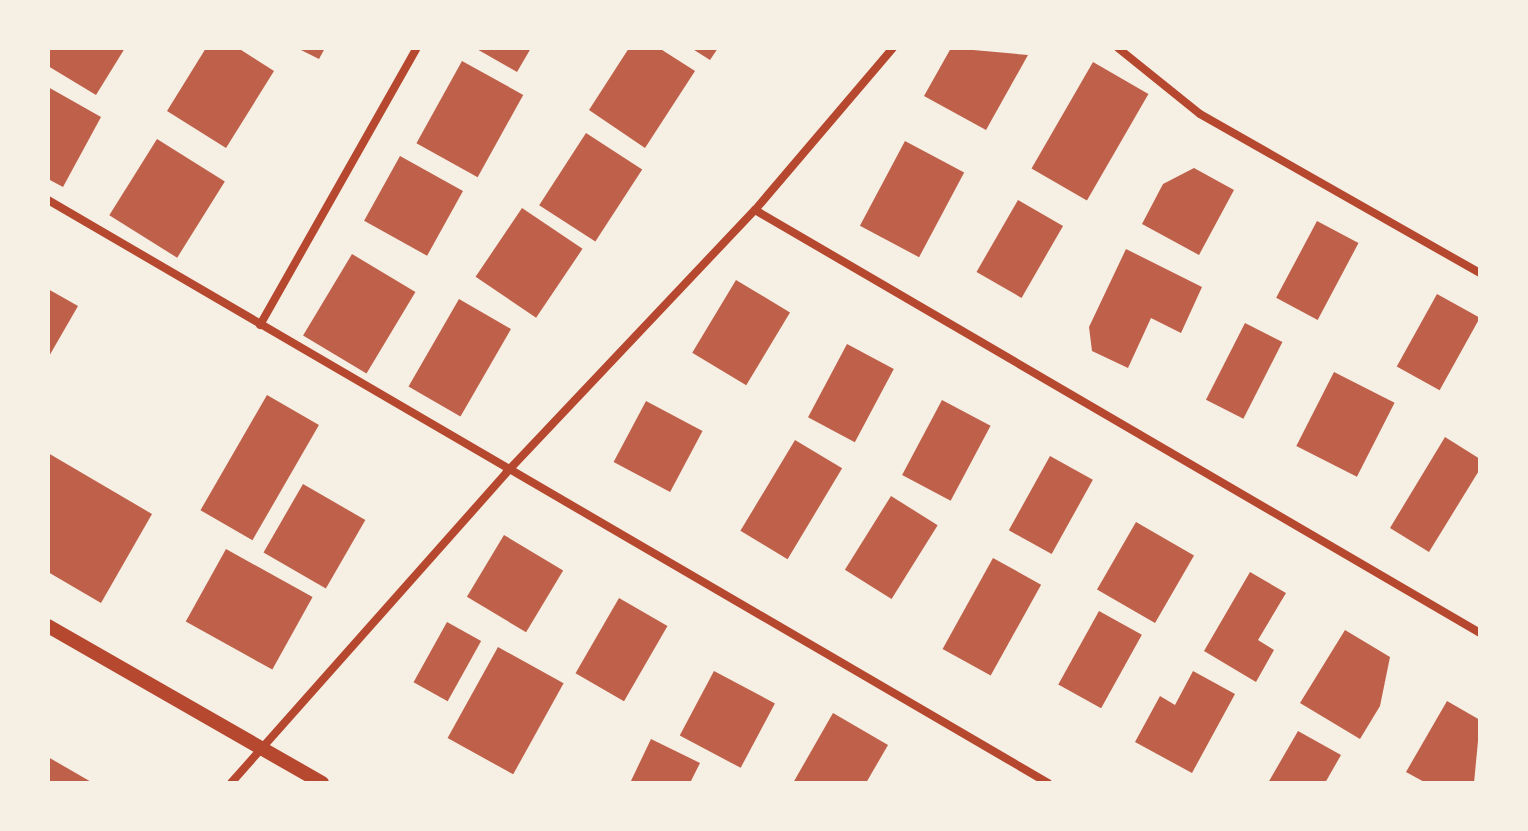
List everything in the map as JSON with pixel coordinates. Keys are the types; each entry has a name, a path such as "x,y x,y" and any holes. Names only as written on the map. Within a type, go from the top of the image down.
{"street":[{"path":"260,325 417,48"},
{"path":"231,783 506,473 755,210 893,48"},
{"path":"1118,48 1200,114 1480,273"},
{"path":"48,200 506,473 1048,783"},
{"path":"755,210 1480,633"},
{"path":"48,626 322,783"}],"building":[{"path":"48,48 125,48 96,95 48,66"},
{"path":"206,48 238,48 274,71 226,148 167,111"},
{"path":"297,48 325,48 319,59"},
{"path":"475,48 531,48 517,72"},
{"path":"629,48 659,48 695,71 645,148 589,110"},
{"path":"691,48 718,48 710,60"},
{"path":"951,48 1028,55 986,130 924,96"},
{"path":"462,61 523,95 478,177 416,143"},
{"path":"1093,62 1148,94 1087,201 1032,169"},
{"path":"48,87 101,117 63,187 48,179"},
{"path":"586,133 642,169 595,242 539,205"},
{"path":"157,139 225,181 177,258 109,215"},
{"path":"905,141 964,172 919,257 860,226"},
{"path":"400,156 463,191 427,256 364,221"},
{"path":"1194,168 1234,190 1199,255 1142,224 1163,184"},
{"path":"1018,200 1063,226 1022,298 976,272"},
{"path":"522,208 583,249 536,318 476,277"},
{"path":"1317,221 1358,243 1318,320 1276,298"},
{"path":"1126,249 1202,287 1181,333 1151,318 1128,368 1092,351 1089,327"},
{"path":"352,254 415,292 367,374 303,335"},
{"path":"736,280 790,312 746,385 692,353"},
{"path":"48,289 78,306 48,358"},
{"path":"1437,294 1480,318 1440,390 1397,367"},
{"path":"459,299 511,329 460,416 408,386"},
{"path":"1245,323 1282,342 1243,419 1206,400"},
{"path":"847,344 894,369 855,442 808,417"},
{"path":"1334,372 1395,403 1357,477 1296,446"},
{"path":"267,395 319,425 252,540 201,510"},
{"path":"942,400 991,426 951,501 902,475"},
{"path":"646,401 703,431 670,492 614,462"},
{"path":"1445,437 1480,459 1480,469 1429,552 1390,528"},
{"path":"795,440 842,468 788,559 740,531"},
{"path":"48,453 152,514 101,603 48,572"},
{"path":"1050,456 1093,480 1052,554 1009,530"},
{"path":"303,484 365,520 326,588 264,552"},
{"path":"891,496 938,525 892,599 845,570"},
{"path":"1136,522 1194,556 1155,623 1097,590"},
{"path":"504,535 563,571 526,632 467,597"},
{"path":"226,549 313,597 272,670 186,622"},
{"path":"993,558 1041,585 991,676 943,649"},
{"path":"1250,572 1286,593 1258,640 1274,650 1256,682 1204,651"},
{"path":"619,598 667,626 624,701 576,673"},
{"path":"1099,611 1142,635 1101,708 1058,684"},
{"path":"447,622 481,641 448,701 414,682"},
{"path":"1345,630 1390,657 1380,706 1360,739 1300,703"},
{"path":"498,647 564,683 513,774 448,738"},
{"path":"714,671 775,703 741,768 680,735"},
{"path":"1193,671 1235,694 1192,773 1135,742 1160,696 1175,705"},
{"path":"1447,701 1480,720 1474,783 1426,783 1406,772"},
{"path":"833,713 888,745 866,783 793,783"},
{"path":"1298,731 1341,755 1325,783 1268,783"},
{"path":"651,739 700,763 690,783 630,783"},
{"path":"48,757 93,783 48,783"}]}
